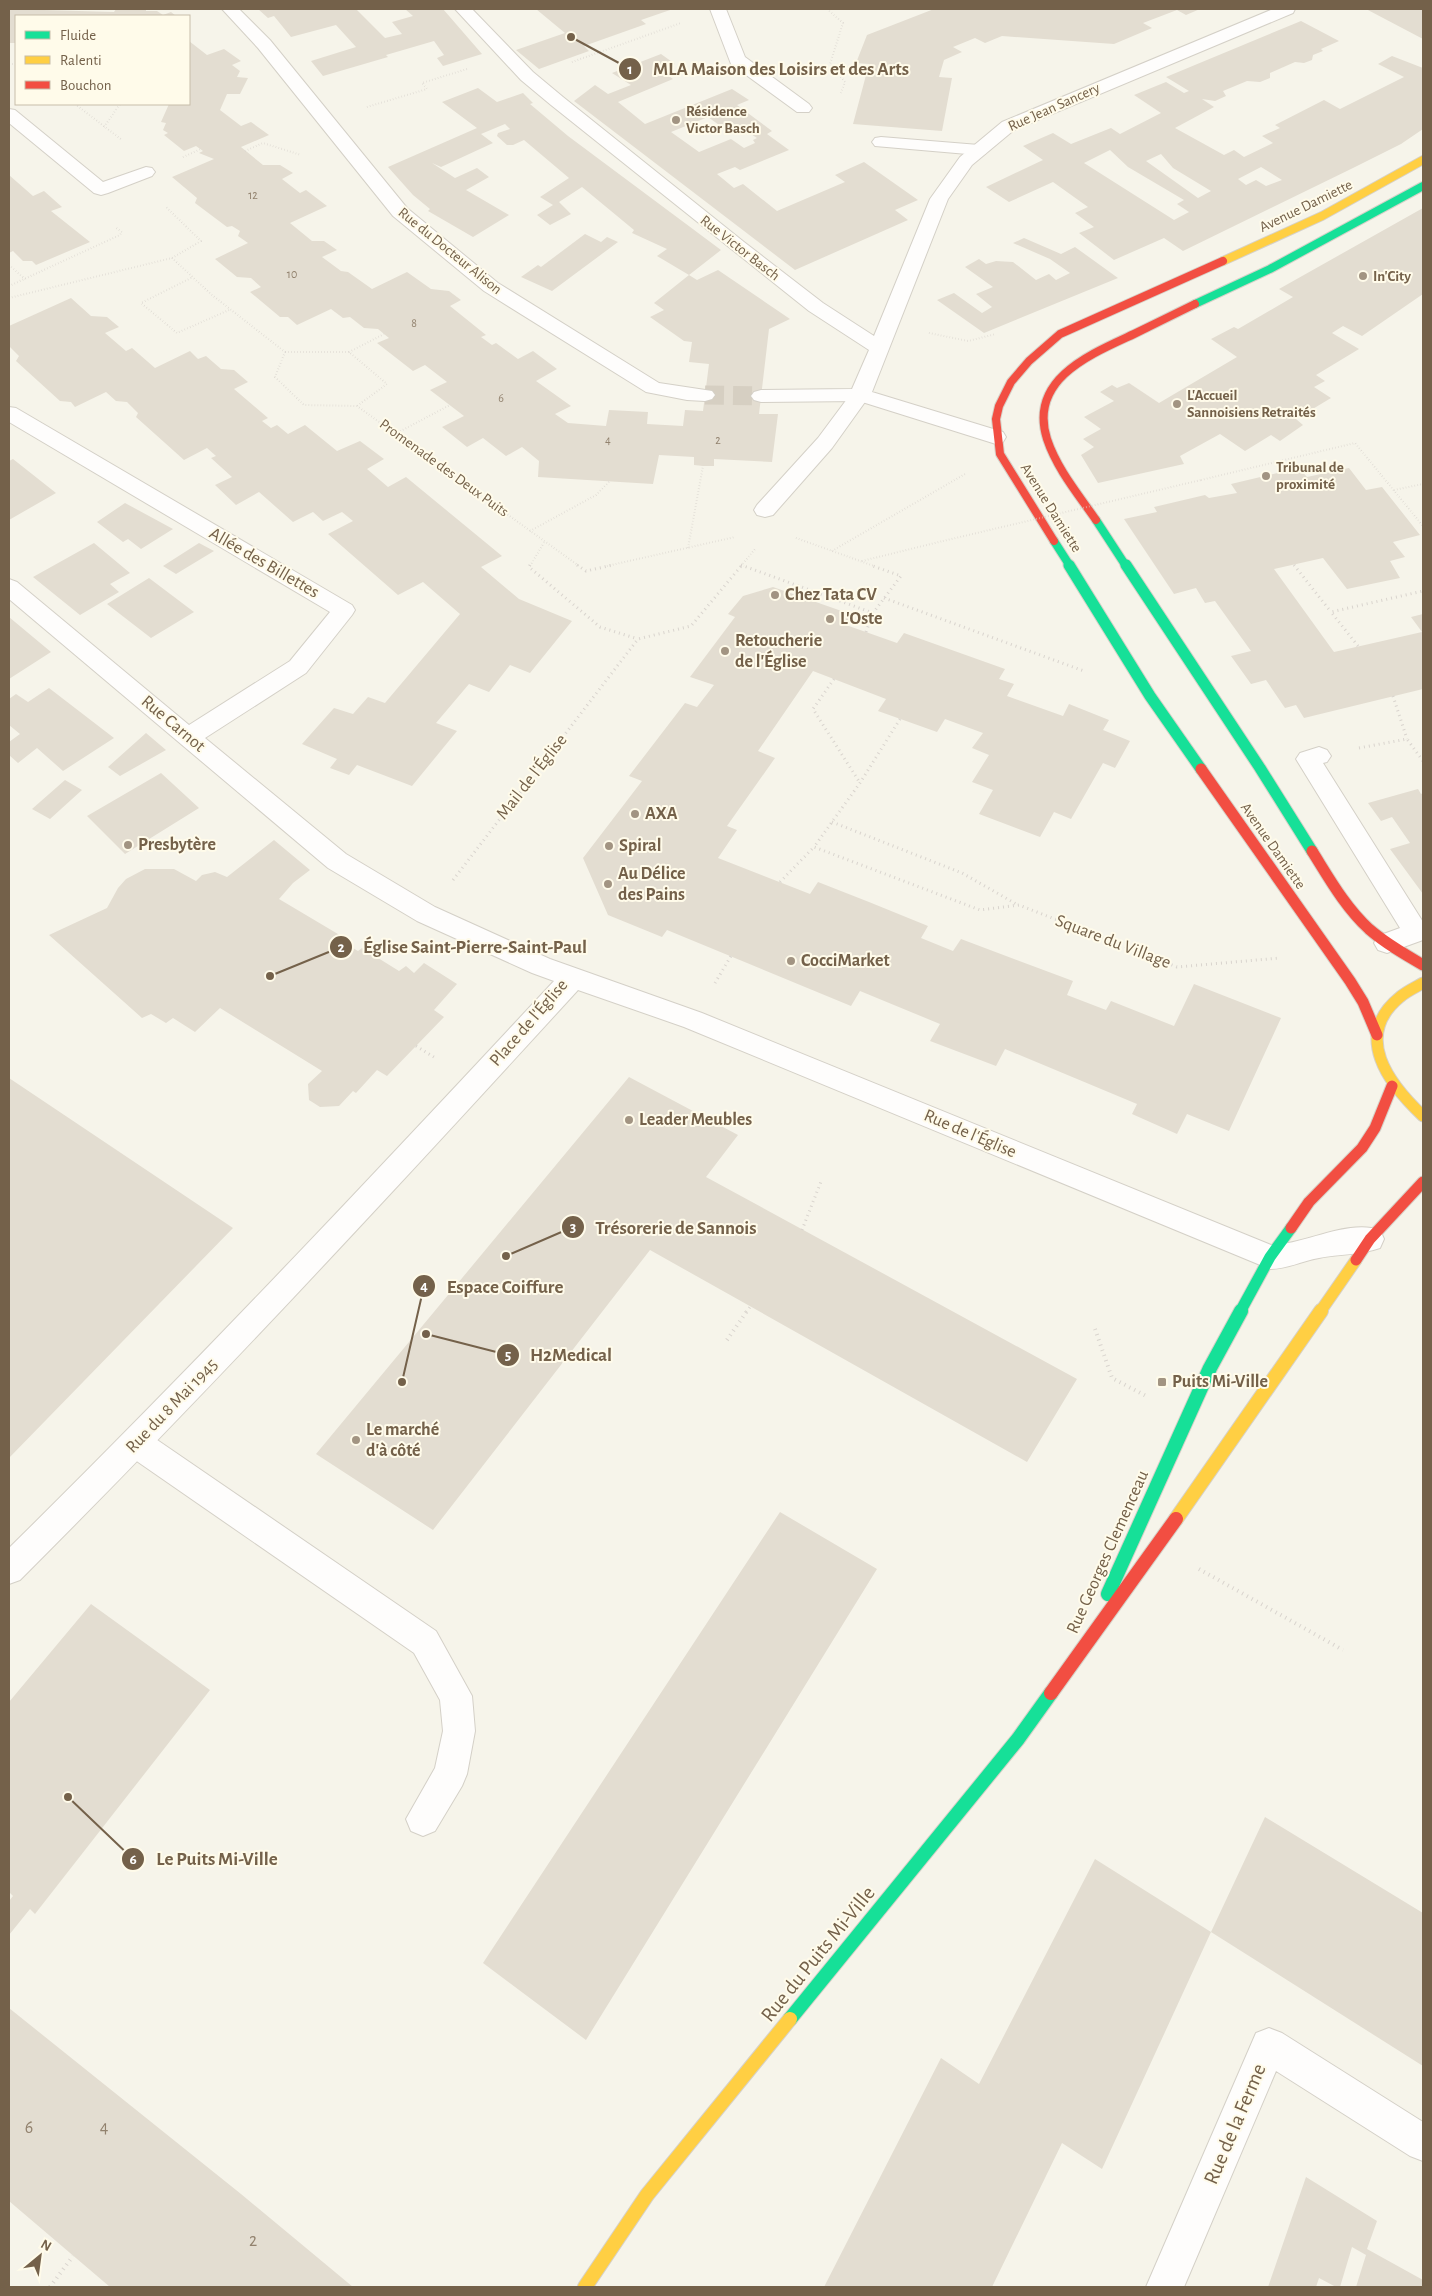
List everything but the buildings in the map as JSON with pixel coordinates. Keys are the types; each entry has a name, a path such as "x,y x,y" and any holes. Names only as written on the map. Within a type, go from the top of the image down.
{"main road":[{"name":"Avenue Damiette","path":"1377,1035 1363,1002 1150,696 998,446 996,421 1004,395 1012,381 1041,349 1060,334 1322,216 1423,160"},
{"name":"Avenue Damiette","path":"1423,186 1270,269 1085,357 1068,371 1054,387 1046,400 1042,417 1052,450 1068,478 1260,768 1335,887 1364,924 1387,943 1423,965"},
{"path":"1423,983 1400,995 1389,1006 1381,1020 1376,1047 1379,1060 1392,1086 1406,1102 1423,1116"},
{"name":"Rue Georges Clemenceau","path":"1084,1647 1210,1368 1270,1257 1309,1202 1362,1148 1375,1128 1392,1086"},
{"name":"Rue Georges Clemenceau","path":"1084,1647 1157,1546 1370,1239 1423,1182"},
{"name":"Rue du Puits Mi-Ville","path":"585,2287 647,2195 1018,1739 1084,1647"}],"street":[{"name":"Rue du Docteur Alison","path":"230,9 264,44 400,212 491,287 653,388 687,394 705,394"},
{"name":"Rue Victor Basch","path":"463,9 526,76 737,246 816,307 880,349"},
{"name":"Rue Jean Sancery","path":"880,349 939,199 966,161 979,150 1008,126 1287,9"},
{"path":"718,10 737,60 803,108"},
{"path":"9,114 101,189 146,172"},
{"path":"881,142 979,150"},
{"path":"765,510 825,443 860,395 880,349"},
{"path":"761,396 860,395 998,446"},
{"name":"Allée des Billettes","path":"9,413 344,610 298,667 188,737"},
{"name":"Rue Carnot","path":"9,587 337,861"},
{"path":"1320,756 1308,759 1416,932 1387,943"},
{"name":"Place de l'Église","path":"332,1239 573,978 426,914 337,861"},
{"name":"Rue de l'Église","path":"573,978 693,1020 1270,1257"},
{"name":"Rue du 8 Mai 1945","path":"9,1568 136,1444 332,1239"},
{"path":"1270,1257 1279,1257 1318,1246 1370,1239"},
{"path":"136,1444 425,1642 456,1696 459,1731 450,1774 423,1819"},
{"name":"Rue de la Ferme","path":"1165,2287 1269,2046 1423,2143"}],"path":[{"path":"526,76 718,10"},
{"path":"324,119 428,89 422,83 509,57"},
{"path":"104,127 119,105"},
{"path":"9,286 120,235 120,231 84,203 101,189"},
{"path":"9,298 172,258 229,310 285,352 349,352 384,334"},
{"path":"9,265 25,279"},
{"path":"192,278 141,303 177,333 229,310"},
{"path":"890,324 968,341 999,334 1041,349"},
{"path":"285,352 275,377 304,405 357,406"},
{"name":"Promenade des Deux Puits","path":"349,352 387,384 357,406 586,571 742,535"},
{"path":"395,434 450,405"},
{"path":"861,561 1355,443 1423,526"},
{"path":"832,550 998,446"},
{"path":"688,548 704,466"},
{"path":"530,531 596,495 609,482"},
{"path":"1394,490 1423,484"},
{"path":"788,535 901,576 873,613 866,632"},
{"path":"545,541 529,567 600,627 638,640 691,626 758,544"},
{"path":"742,565 873,613"},
{"path":"1294,565 1358,646"},
{"path":"1331,612 1423,591"},
{"path":"884,598 1041,655"},
{"name":"Mail de l'Église","path":"426,914 638,640"},
{"path":"834,679 812,709 860,783"},
{"path":"1393,696 1407,739 1423,761"},
{"path":"780,882 814,847 860,783 900,719"},
{"path":"1320,756 1407,739"},
{"name":"Square du Village","path":"832,822 962,873 1018,905 1177,967 1329,953"},
{"name":"Square du Village","path":"814,847 980,910 1018,905"},
{"path":"802,1230 822,1179"},
{"path":"728,1340 750,1306"},
{"path":"1095,1329 1112,1378 1188,1418"},
{"path":"1157,1546 1343,1650"},
{"path":"50,2287 74,2256"}],"tunnel":[{"path":"705,395 761,396"}],"traffic: fast":[{"path":"1195,304 1270,269 1423,186"},
{"path":"1096,520 1260,768 1312,851"},
{"path":"1054,541 1150,696 1201,769"},
{"path":"1108,1594 1210,1368 1270,1257 1291,1228"},
{"path":"790,2019 1018,1739 1051,1693"}],"traffic: slow":[{"path":"1223,261 1322,216 1423,160"},
{"path":"1423,983 1400,997 1385,1012 1378,1029 1377,1047 1382,1064 1391,1082 1405,1100 1423,1116"},
{"path":"1176,1519 1356,1260"},
{"path":"585,2287 647,2195 790,2019"}],"traffic: jam":[{"path":"1054,541 1000,454 996,419 999,406 1011,382 1029,361 1060,334 1223,261"},
{"path":"1096,520 1065,475 1047,439 1043,416 1049,396 1061,378 1089,355 1195,304"},
{"path":"1201,769 1350,981 1363,1002 1377,1035"},
{"path":"1312,851 1342,897 1363,923 1384,941 1423,965"},
{"path":"1291,1228 1309,1202 1362,1148 1375,1128 1392,1086"},
{"path":"1356,1260 1370,1239 1423,1182"},
{"path":"1051,1693 1176,1519"}],"place":[{"name":"MLA Maison des Loisirs et des Arts","path":"571,37"},
{"name":"Résidence Victor Basch","path":"676,120"},
{"name":"In'City","path":"1363,276"},
{"name":"L'Accueil Sannoisiens Retraités","path":"1177,404"},
{"name":"Tribunal de proximité","path":"1266,476"},
{"name":"Chez Tata CV","path":"775,595"},
{"name":"L'Oste","path":"830,619"},
{"name":"Retoucherie de l'Église","path":"725,651"},
{"name":"AXA","path":"635,814"},
{"name":"Presbytère","path":"128,845"},
{"name":"Spiral","path":"609,846"},
{"name":"Au Délice des Pains","path":"608,884"},
{"name":"CocciMarket","path":"791,961"},
{"name":"Église Saint-Pierre-Saint-Paul","path":"270,976"},
{"name":"Leader Meubles","path":"629,1120"},
{"name":"Trésorerie de Sannois","path":"506,1256"},
{"name":"H2Medical","path":"426,1334"},
{"name":"Espace Coiffure","path":"402,1382"},
{"name":"Puits Mi-Ville","path":"1162,1382"},
{"name":"Le marché d'à côté","path":"356,1440"},
{"name":"Le Puits Mi-Ville","path":"68,1797"}]}
